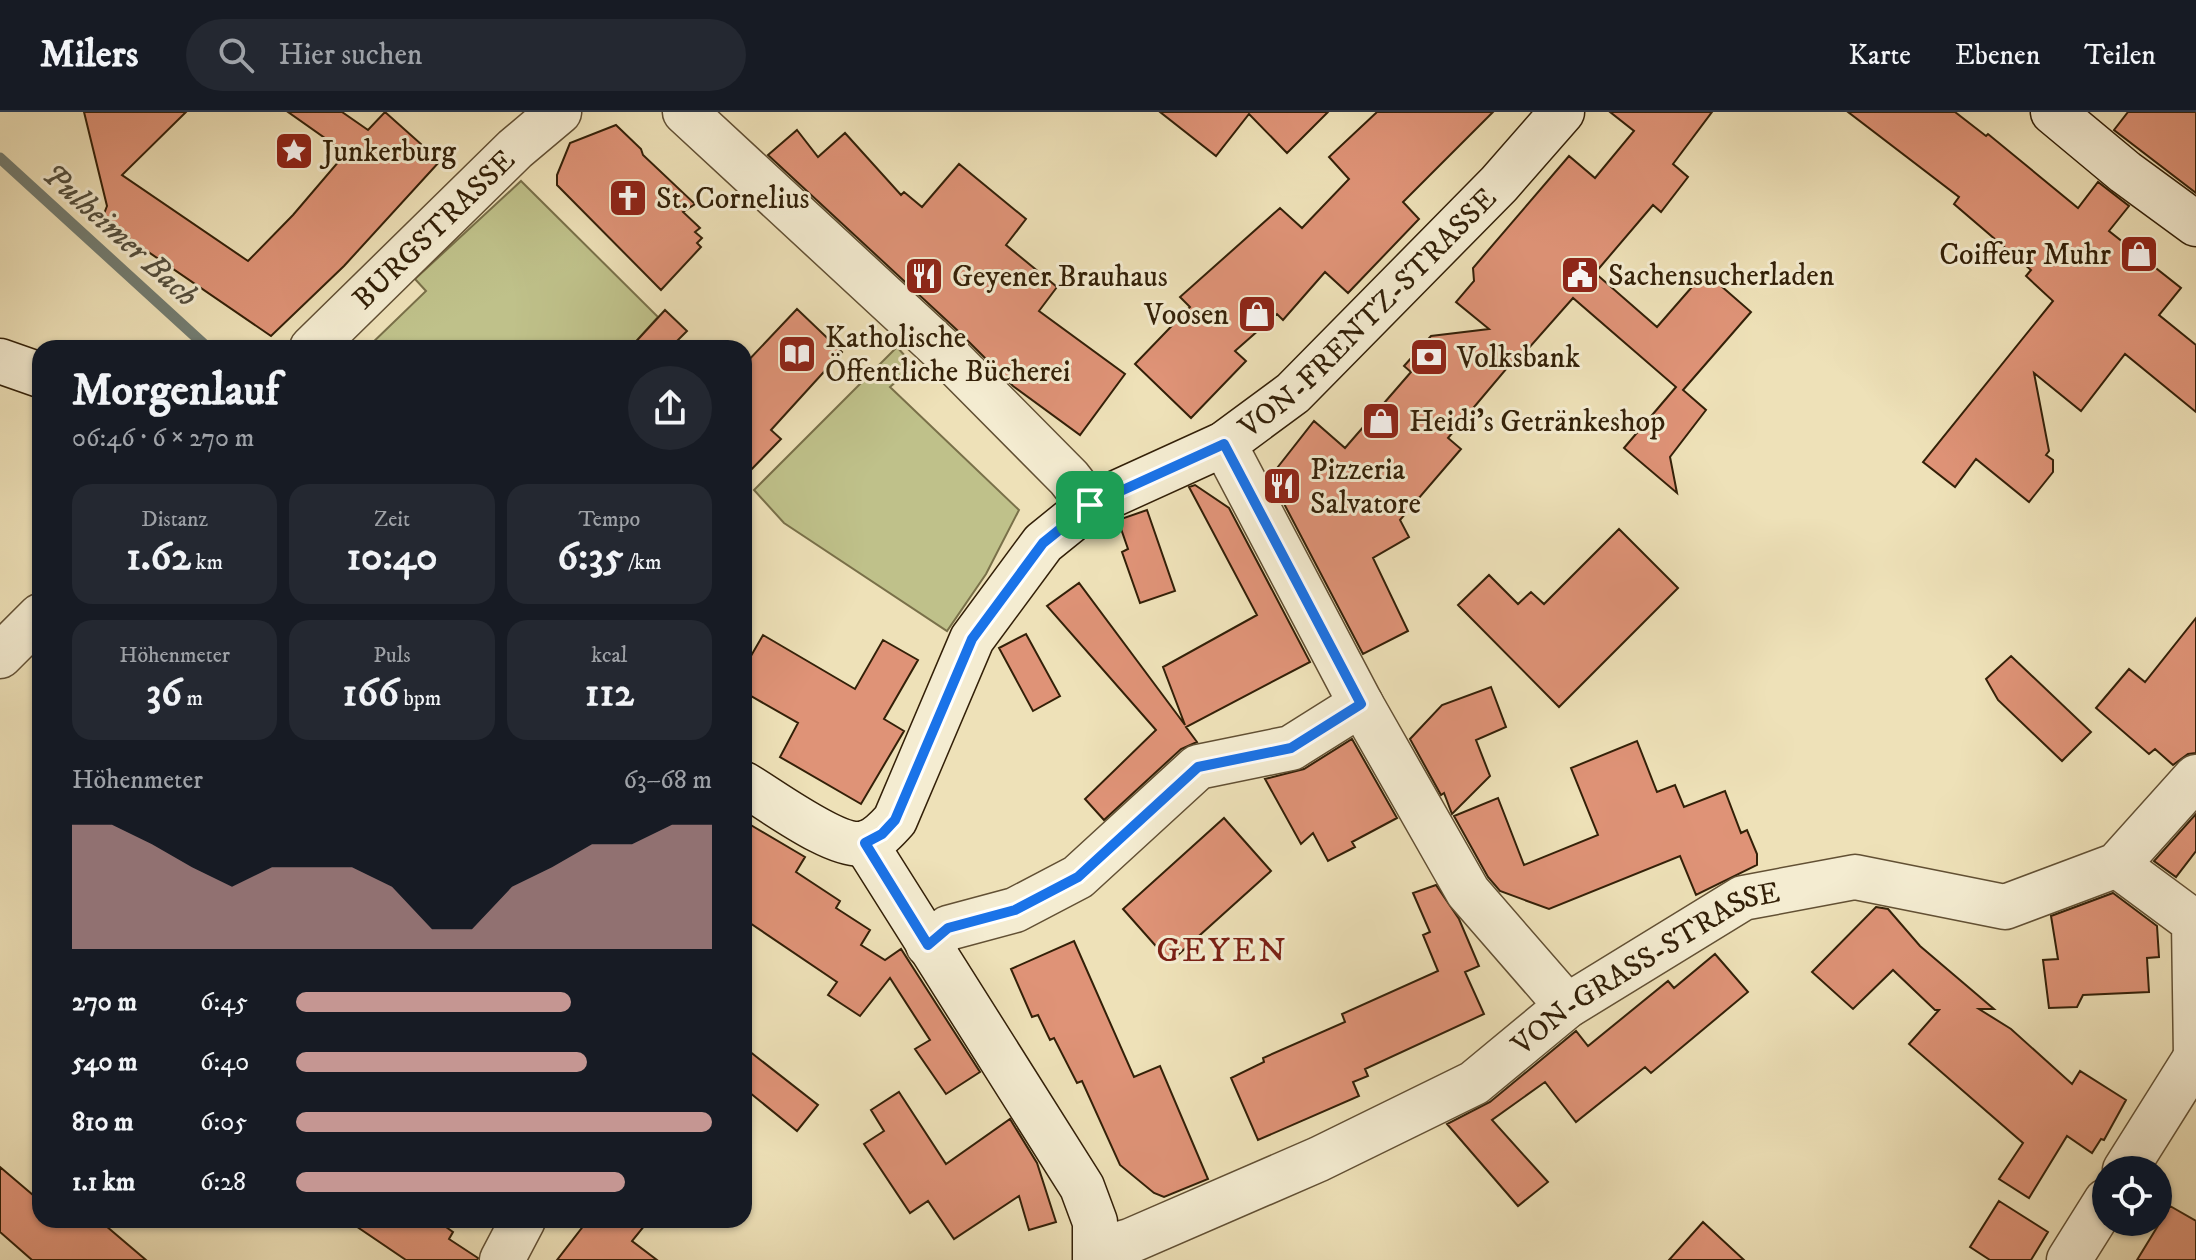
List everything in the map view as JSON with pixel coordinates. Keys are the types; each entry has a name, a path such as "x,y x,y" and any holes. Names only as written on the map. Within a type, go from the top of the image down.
{"street":[{"name":"BURGSTRASSE","path":"320,340 497,166 559,112"},
{"path":"685,112 940,348 1069,478 1090,505"},
{"name":"VON-FRENTZ-STRASSE","path":"865,843 882,834 895,820 972,639 1043,543 1090,505 1224,444 1293,393 1499,184 1562,112"},
{"path":"2053,112 2125,172 2196,224"},
{"path":"0,361 32,372"},
{"path":"1224,444 1361,704 1468,892 1567,1006"},
{"path":"0,656 32,624"},
{"path":"928,945 948,928 1015,910 1078,877 1198,767 1291,748 1361,704"},
{"name":"VON-GRASS-STRASSE","path":"1096,1255 1319,1159 1474,1083 1567,1006 1743,898 1855,877 2005,907 2117,865 2196,777"},
{"path":"752,789 826,835 845,843 865,843 1082,1187 1095,1222 1096,1255"},
{"path":"2117,865 2194,922 2196,1057 2134,1156"},
{"path":"2069,1260 2092,1223"}],"green space":[{"path":"521,181 658,317 637,340 375,340 426,291 415,279"},
{"path":"897,347 914,366 890,387 1019,510 986,574 947,631 784,523 754,490"}],"building":[{"path":"84,112 186,112 122,175 248,261 293,215 346,153 288,112 342,112 368,130 385,112 440,161 344,266 271,336 125,236 122,241 106,229 102,219 107,206"},
{"path":"1160,112 1328,112 1287,153 1249,114 1216,156"},
{"path":"1377,112 1493,112 1403,202 1419,219 1348,293 1325,272 1283,320 1277,314 1235,351 1246,361 1191,418 1135,364 1190,307 1180,297 1280,208 1302,228 1349,179 1329,157"},
{"path":"1610,112 1712,112 1673,164 1688,177 1661,212 1653,205 1595,273 1657,327 1705,272 1751,312 1683,390 1706,410 1670,457 1677,493 1624,448 1676,387 1573,298 1520,358 1517,356 1448,438 1461,449 1400,520 1409,537 1373,558 1408,631 1363,654 1270,477 1314,421 1345,448 1411,372 1404,366 1431,336 1489,329 1456,302 1474,281 1473,268 1569,156 1595,178 1634,131"},
{"path":"1848,112 1955,112 1986,136 1988,134 2078,208 2098,182 2129,206 2109,231 2181,288 2159,315 2196,345 2196,412 2125,354 2081,411 2034,373 2049,451 2046,455 2053,460 2053,472 2029,502 1976,459 1955,487 1923,462 2053,301 2026,276 2031,270 1954,204 1959,197"},
{"path":"2128,112 2196,112 2196,193 2114,130"},
{"name":"St. Cornelius","path":"616,125 695,204 683,212 700,228 695,232 702,238 697,243 701,247 661,290 557,185 557,175 570,143"},
{"path":"797,130 818,157 845,133 901,195 904,192 922,207 959,164 1026,219 1006,245 1057,287 1039,311 1125,374 1080,435 1013,386 768,155"},
{"name":"Katholische Öffentliche Bücherei","path":"797,309 842,352 771,430 781,439 752,469 752,357"},
{"path":"665,310 687,331 678,340 637,340"},
{"path":"1195,485 1229,508 1310,662 1186,727 1197,742 1181,749 1104,820 1085,799 1156,730 1047,606 1079,583 1185,725 1163,667 1257,615 1189,487"},
{"path":"1147,510 1175,591 1140,603 1122,552 1128,549 1118,520"},
{"path":"1619,529 1678,588 1559,707 1458,605 1489,575 1518,604 1531,592 1544,604"},
{"path":"2196,618 2196,753 2188,754 2173,765 2155,749 2149,754 2096,708 2129,669 2145,682"},
{"path":"1026,634 1060,696 1033,711 999,648"},
{"path":"763,635 855,689 883,640 918,660 884,719 904,731 861,804 780,757 798,723 752,697 752,654"},
{"path":"2011,656 2091,732 2062,761 1998,700 1986,679"},
{"path":"1491,687 1506,727 1476,740 1490,776 1452,814 1444,793 1441,795 1410,739 1442,705"},
{"path":"1352,739 1397,818 1352,842 1355,847 1328,861 1313,833 1301,844 1265,779 1304,769"},
{"path":"1637,741 1657,792 1675,785 1684,807 1725,791 1741,833 1747,830 1757,854 1757,865 1696,895 1680,856 1549,909 1500,891 1488,877 1454,816 1498,798 1524,865 1598,835 1571,768"},
{"path":"2196,814 2196,851 2176,877 2154,861"},
{"path":"1224,818 1271,871 1170,962 1123,909"},
{"path":"752,826 805,857 796,872 840,901 836,908 870,930 861,945 885,960 901,949 980,1072 946,1094 915,1049 930,1040 890,978 860,1016 828,995 837,982 752,924"},
{"path":"1436,885 1459,919 1479,966 1465,972 1484,1014 1365,1069 1368,1076 1353,1082 1359,1096 1258,1140 1231,1078 1264,1062 1263,1058 1345,1022 1342,1014 1438,971 1423,935 1430,932 1413,893"},
{"path":"2113,893 2157,926 2159,957 2147,958 2149,992 2083,995 2077,1007 2049,1008 2043,960 2058,959 2051,916"},
{"path":"1876,907 1888,909 1920,946 1994,1009 1979,1009 2011,1029 2072,1084 2080,1071 2126,1100 2104,1140 2101,1139 2092,1153 2067,1136 2029,1198 1999,1179 2023,1143 1909,1044 1939,1010 1935,1010 1893,970 1853,1009 1812,972"},
{"path":"1074,941 1134,1077 1160,1066 1208,1179 1164,1197 1154,1193 1120,1165 1082,1081 1077,1083 1054,1038 1050,1040 1038,1015 1032,1017 1011,969"},
{"path":"1715,954 1748,992 1651,1073 1645,1067 1576,1122 1545,1082 1492,1120 1548,1182 1518,1206 1447,1124 1490,1102 1576,1031 1588,1046 1668,981 1674,988"},
{"path":"752,1053 818,1105 797,1131 752,1094"},
{"path":"899,1092 946,1164 1010,1119 1037,1163 1056,1222 1029,1230 1019,1196 954,1239 928,1201 910,1213 864,1144 884,1131 871,1110"},
{"path":"0,1167 32,1194 32,1228 108,1228 146,1260 32,1260 0,1232"},
{"path":"1999,1201 2048,1232 2031,1260 1990,1260 1970,1247"},
{"path":"2172,1207 2196,1221 2196,1260 2137,1260 2152,1236 2172,1236"},
{"path":"1703,1222 1744,1260 1669,1260"},
{"path":"359,1228 447,1228 453,1232 449,1239 478,1258 477,1260 406,1260"},
{"path":"582,1228 643,1228 632,1241 657,1260 557,1260"}],"waterway":[{"name":"Pulheimer Bach","path":"0,158 199,340"}],"place":[{"name":"Junkerburg","path":"294,151"},
{"name":"St. Cornelius","path":"628,198"},
{"name":"Coiffeur Muhr","path":"2139,254"},
{"name":"Sachensucherladen","path":"1580,275"},
{"name":"Geyener Brauhaus","path":"924,276"},
{"name":"Voosen","path":"1257,314"},
{"name":"Katholische Öffentliche Bücherei","path":"797,354"},
{"name":"Volksbank","path":"1429,357"},
{"name":"Heidi's Getränkeshop","path":"1381,421"},
{"name":"Pizzeria Salvatore","path":"1282,486"}],"district":[{"name":"GEYEN","path":"1222,949"}],"route":[{"path":"1224,444 1361,704 1291,748 1198,767 1078,877 1015,910 948,928 928,945 865,843 882,834 895,820 972,639 1043,543 1090,505 1224,444"}]}
